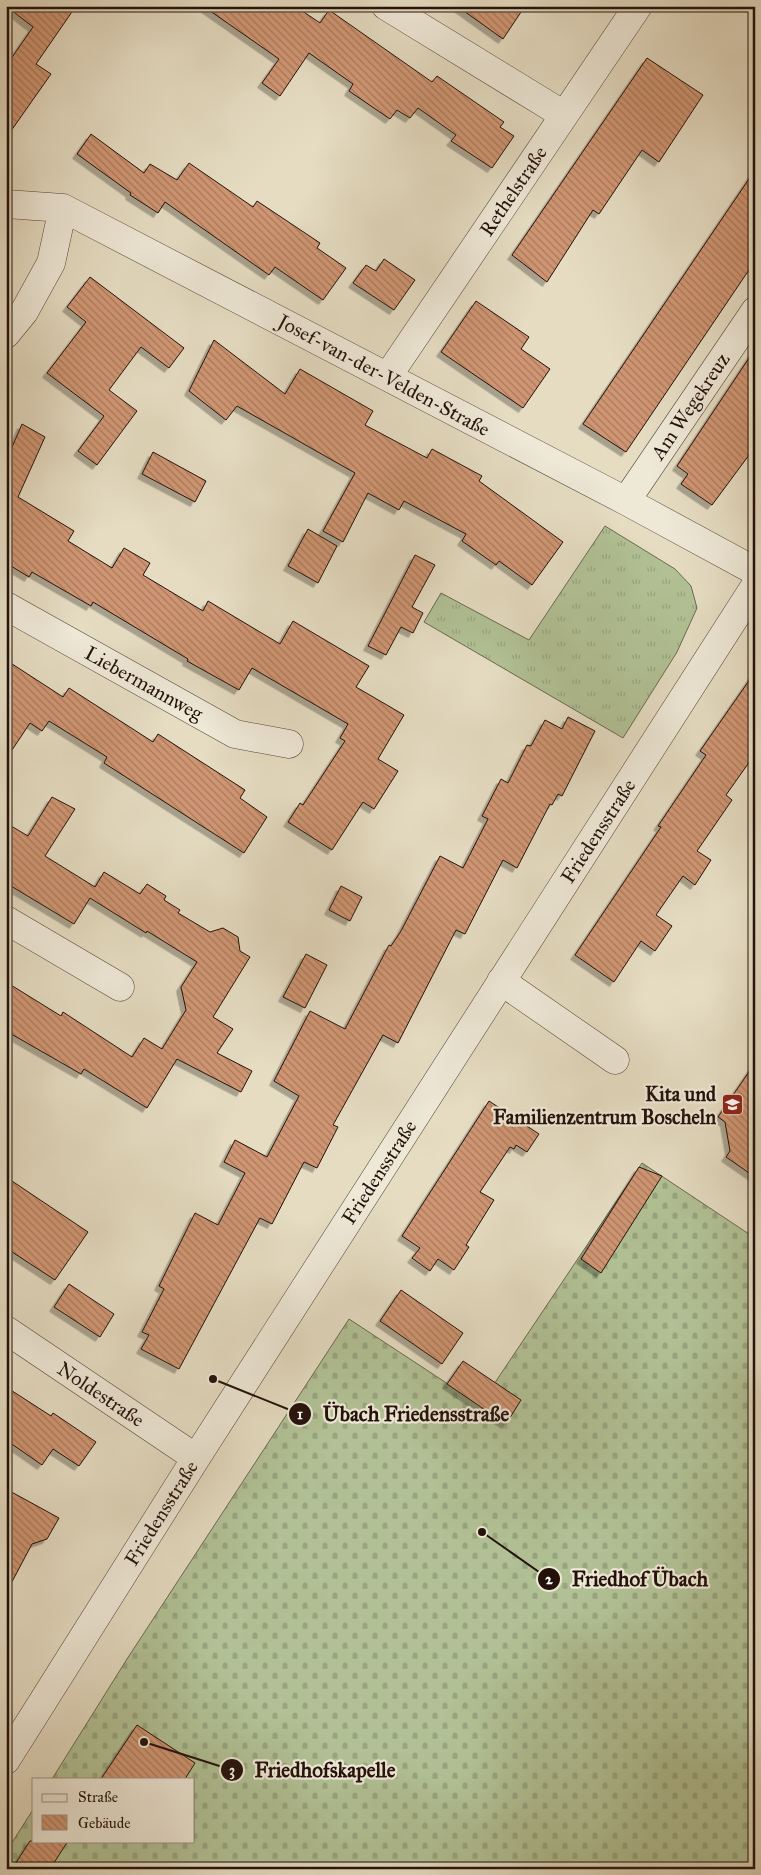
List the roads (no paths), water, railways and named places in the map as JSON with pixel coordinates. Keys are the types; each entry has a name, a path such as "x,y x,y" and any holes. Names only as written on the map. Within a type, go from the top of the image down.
{"street":[{"path":"386,6 564,115"},
{"name":"Rethelstraße","path":"388,376 638,6"},
{"name":"Josef-van-der-Velden-Straße","path":"6,204 63,208 626,501 755,572"},
{"path":"6,334 24,312 51,263 63,208"},
{"name":"Am Wegekreuz","path":"626,501 755,311"},
{"name":"Friedensstraße","path":"6,1760 196,1458 755,586"},
{"name":"Liebermannweg","path":"6,606 235,734 289,744"},
{"path":"6,920 120,987"},
{"path":"501,982 615,1060"},
{"name":"Noldestraße","path":"6,1330 196,1458"}],"place":[{"name":"Kita und Familienzentrum Boscheln","path":"732,1105"},
{"name":"Übach Friedensstraße","path":"213,1379"},
{"name":"Friedhof Übach","path":"482,1532"},
{"name":"Friedhofskapelle","path":"144,1742"}]}
